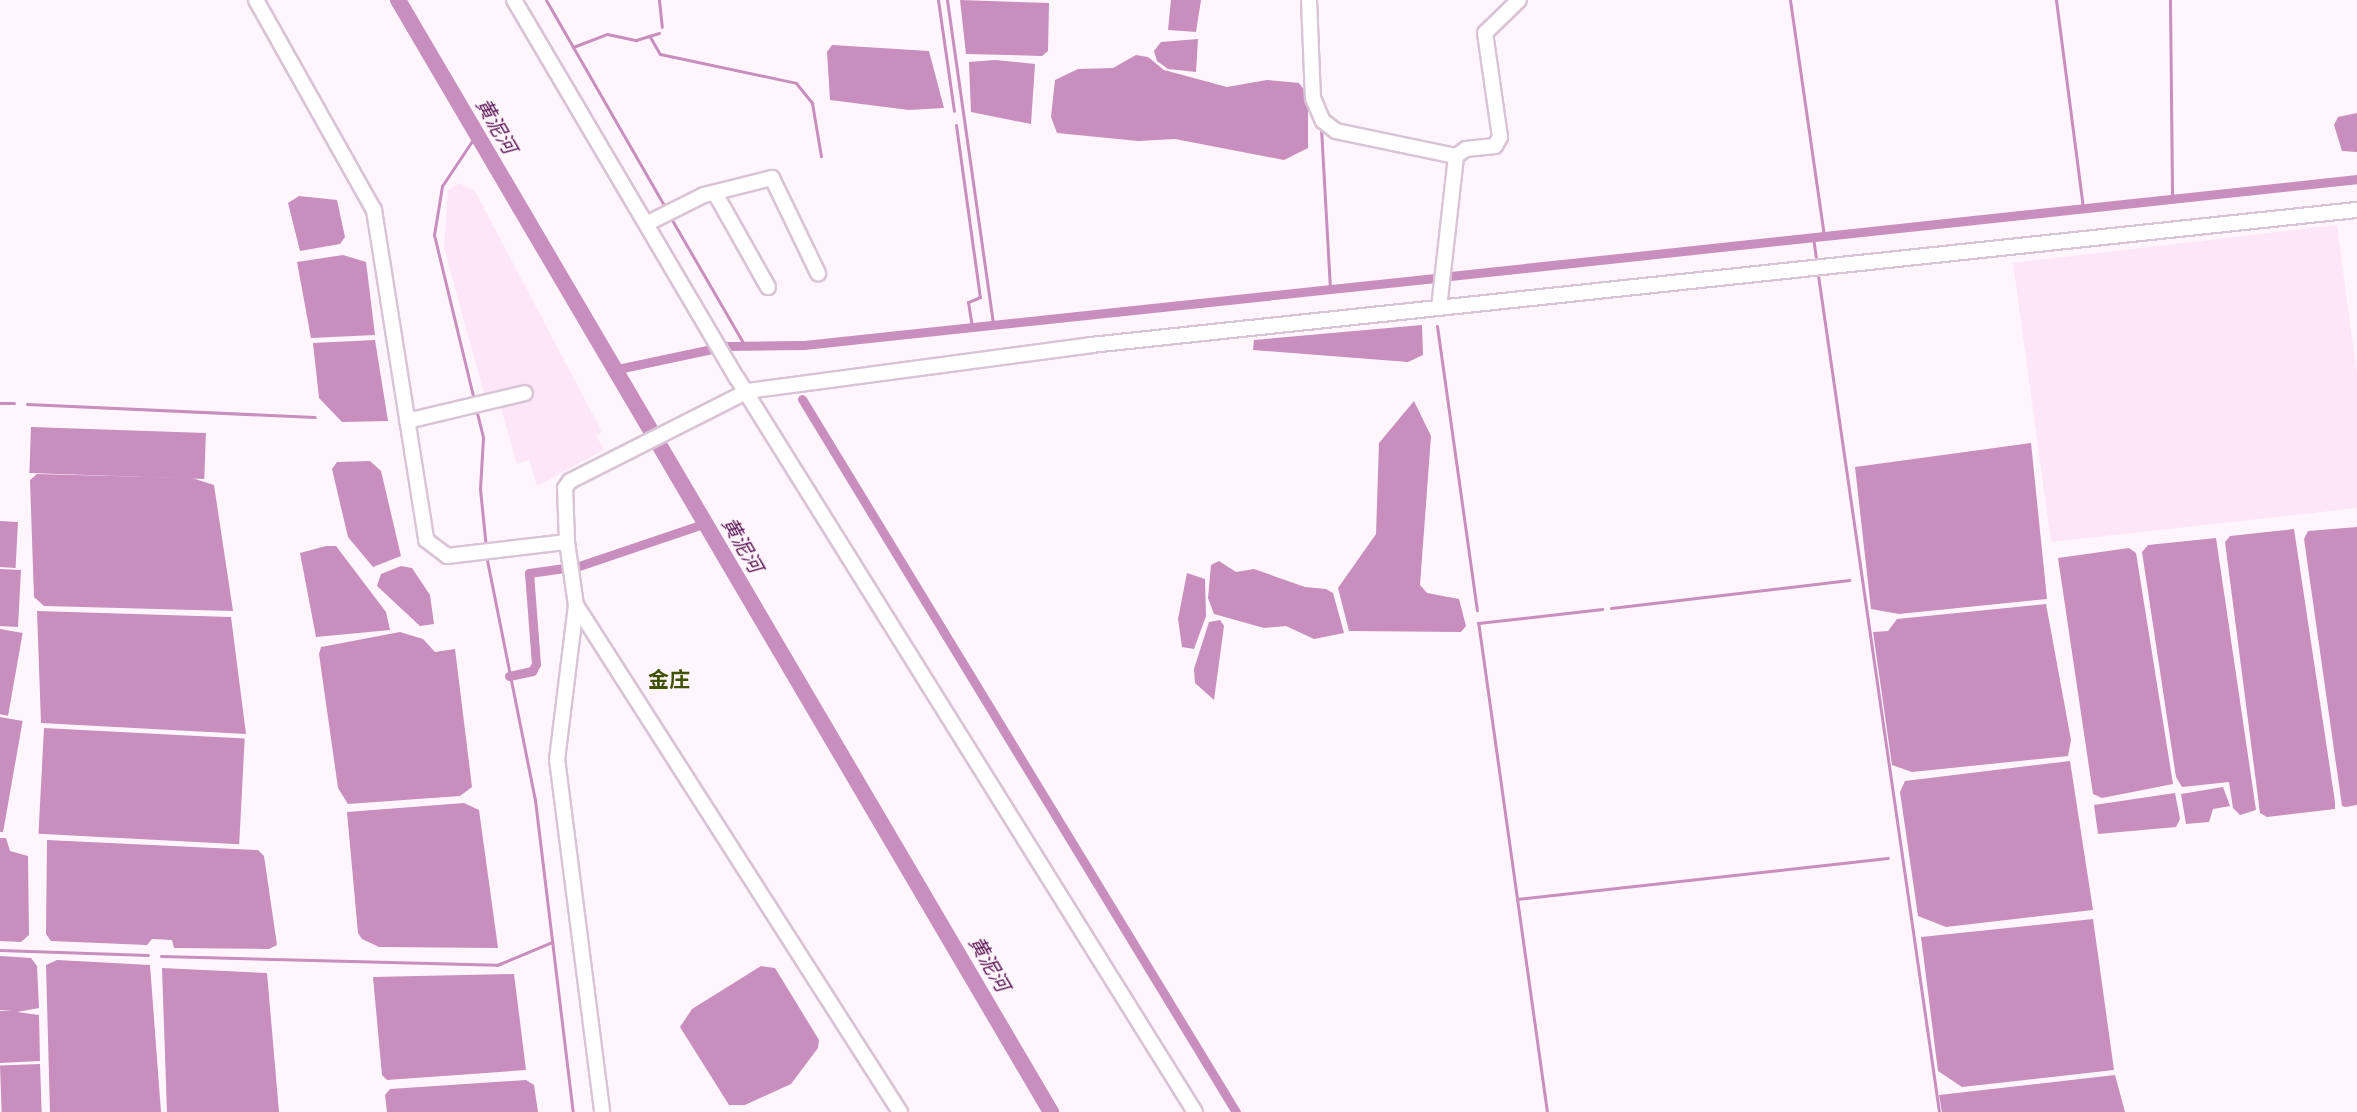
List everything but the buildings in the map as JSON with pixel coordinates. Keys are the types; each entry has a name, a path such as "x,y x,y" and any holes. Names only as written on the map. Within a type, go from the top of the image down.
{"street":[{"path":"256,0 374,210 426,540 435,551 462,556 567,542"},
{"path":"514,0 748,391 1196,1112"},
{"path":"1309,0 1313,98 1323,121 1336,130 1456,156 1466,149 1495,146 1500,137 1485,33 1519,0"},
{"path":"1439,308 1456,156"},
{"path":"648,223 715,193 772,178 818,273"},
{"path":"715,193 768,287"},
{"path":"602,1112 557,759 576,605 567,542 565,488 598,466 687,419 748,391 1091,345 2357,210"},
{"path":"407,421 483,407 525,393"},
{"path":"576,605 900,1112"}],"shaded area":[{"path":"960,0 1049,3 1048,51 1042,56 966,54"},
{"path":"1171,0 1201,0 1196,32 1168,30"},
{"path":"1198,39 1196,72 1168,69 1157,61 1154,51 1161,42"},
{"path":"832,45 929,51 944,108 909,110 830,100 827,52"},
{"path":"1136,55 1148,57 1164,70 1227,87 1267,80 1299,83 1308,95 1308,148 1284,160 1175,139 1138,141 1057,133 1051,117 1055,80 1078,69 1113,68"},
{"path":"995,60 1035,64 1031,124 971,112 969,62"},
{"path":"2357,113 2357,152 2342,151 2334,125 2338,117"},
{"path":"459,183 475,191 602,432 596,435 604,450 537,486 529,460 517,464 497,394 485,397 444,248 448,190"},
{"path":"299,196 337,200 345,237 340,244 300,251 288,203"},
{"path":"2337,225 2357,375 2357,508 2051,542 2013,263"},
{"path":"343,255 366,262 375,335 311,338 297,262"},
{"path":"1422,325 1423,355 1408,362 1253,350 1254,340"},
{"path":"375,340 388,421 342,422 319,398 313,343"},
{"path":"1414,401 1431,436 1420,585 1427,593 1459,599 1466,626 1461,632 1349,631 1338,588 1376,534 1379,443"},
{"path":"31,427 206,433 204,479 29,473"},
{"path":"2031,443 2047,599 1899,614 1871,609 1855,467"},
{"path":"370,461 381,471 401,556 373,567 348,537 332,469 337,462"},
{"path":"37,474 192,478 214,485 233,611 44,606 34,597 30,480"},
{"path":"0,521 18,522 16,568 0,567"},
{"path":"2357,527 2357,805 2346,807 2342,806 2304,539 2308,531"},
{"path":"2294,529 2335,809 2267,817 2260,813 2225,542 2230,536"},
{"path":"2216,538 2256,810 2240,815 2233,808 2229,782 2182,787 2176,777 2142,552 2148,545"},
{"path":"326,546 336,546 386,612 390,630 316,637 300,553"},
{"path":"2129,548 2136,553 2173,784 2102,798 2093,794 2058,558"},
{"path":"1219,561 1236,572 1254,569 1305,587 1326,589 1333,593 1344,633 1314,639 1286,626 1264,628 1214,614 1208,598 1211,565"},
{"path":"401,566 412,568 430,595 434,624 420,626 377,586 381,574"},
{"path":"0,569 21,570 18,627 0,626"},
{"path":"1187,573 1205,579 1206,616 1194,649 1182,647 1178,619"},
{"path":"2046,604 2071,740 2068,756 1912,772 1892,765 1873,632 1888,631 1897,619"},
{"path":"37,611 231,617 246,734 41,723"},
{"path":"1220,620 1224,626 1214,700 1195,683 1194,669 1209,622"},
{"path":"0,629 23,633 8,716 0,714"},
{"path":"400,632 423,639 435,652 455,649 472,787 460,796 348,804 338,788 319,654 321,647"},
{"path":"0,717 23,721 3,832 0,832"},
{"path":"44,728 245,739 239,844 38,834"},
{"path":"2070,761 2093,910 1946,927 1918,916 1900,792 1905,781"},
{"path":"2223,787 2230,806 2213,809 2209,822 2186,824 2181,794"},
{"path":"2175,793 2180,819 2176,827 2098,834 2094,805"},
{"path":"464,803 479,810 498,948 379,947 362,939 358,933 347,812"},
{"path":"0,838 6,838 10,851 28,856 29,935 21,942 0,941"},
{"path":"47,840 258,850 264,856 277,945 269,949 174,948 172,940 152,939 147,945 51,941 46,934"},
{"path":"2093,919 2114,1070 1962,1087 1938,1071 1921,937"},
{"path":"0,956 31,958 37,966 39,1008 17,1012 39,1015 40,1061 0,1063 0,1011 13,1011 0,1010"},
{"path":"57,960 150,965 161,1112 50,1112 46,965"},
{"path":"761,966 775,968 819,1040 818,1048 791,1084 745,1105 729,1105 680,1027 692,1009"},
{"path":"162,968 267,973 279,1112 167,1112"},
{"path":"514,974 526,1070 387,1080 382,1075 373,977"},
{"path":"40,1064 42,1112 2,1112 0,1065"},
{"path":"2115,1075 2125,1112 1942,1112 1939,1095"},
{"path":"526,1080 534,1085 538,1112 387,1112 385,1095 390,1089"}],"waterway":[{"name":"黄泥河","path":"398,0 1051,1112"},
{"path":"546,0 665,207"},
{"path":"659,0 662,27"},
{"path":"938,0 954,111"},
{"path":"947,0 993,325"},
{"path":"1790,0 1824,236"},
{"path":"2056,0 2083,209"},
{"path":"2170,0 2172,199"},
{"path":"573,47 607,34 636,40 659,33"},
{"path":"650,37 660,54 796,83 812,103 821,156"},
{"path":"956,125 980,297 968,302 972,327"},
{"path":"1321,128 1330,289"},
{"path":"474,400 434,235 442,186 476,135"},
{"path":"1450,276 2357,179"},
{"path":"672,220 744,344"},
{"path":"1813,237 1816,259"},
{"path":"1818,275 1939,1112"},
{"path":"728,346 804,345 1435,278"},
{"path":"1437,326 1477,610"},
{"path":"613,370 712,349"},
{"path":"802,399 1236,1112"},
{"path":"0,403 14,403"},
{"path":"27,404 315,417"},
{"path":"476,409 483,438 480,489 486,548"},
{"path":"579,566 703,524"},
{"path":"486,555 535,800 573,1112"},
{"path":"509,676 532,671 536,664 529,573 563,568"},
{"path":"1611,608 1849,580"},
{"path":"1547,1112 1478,623 1602,609"},
{"path":"1517,899 1888,858"},
{"path":"161,956 497,965 552,942"},
{"path":"0,950 148,955"}],"district":[{"name":"金庄","path":"669,680"}]}
